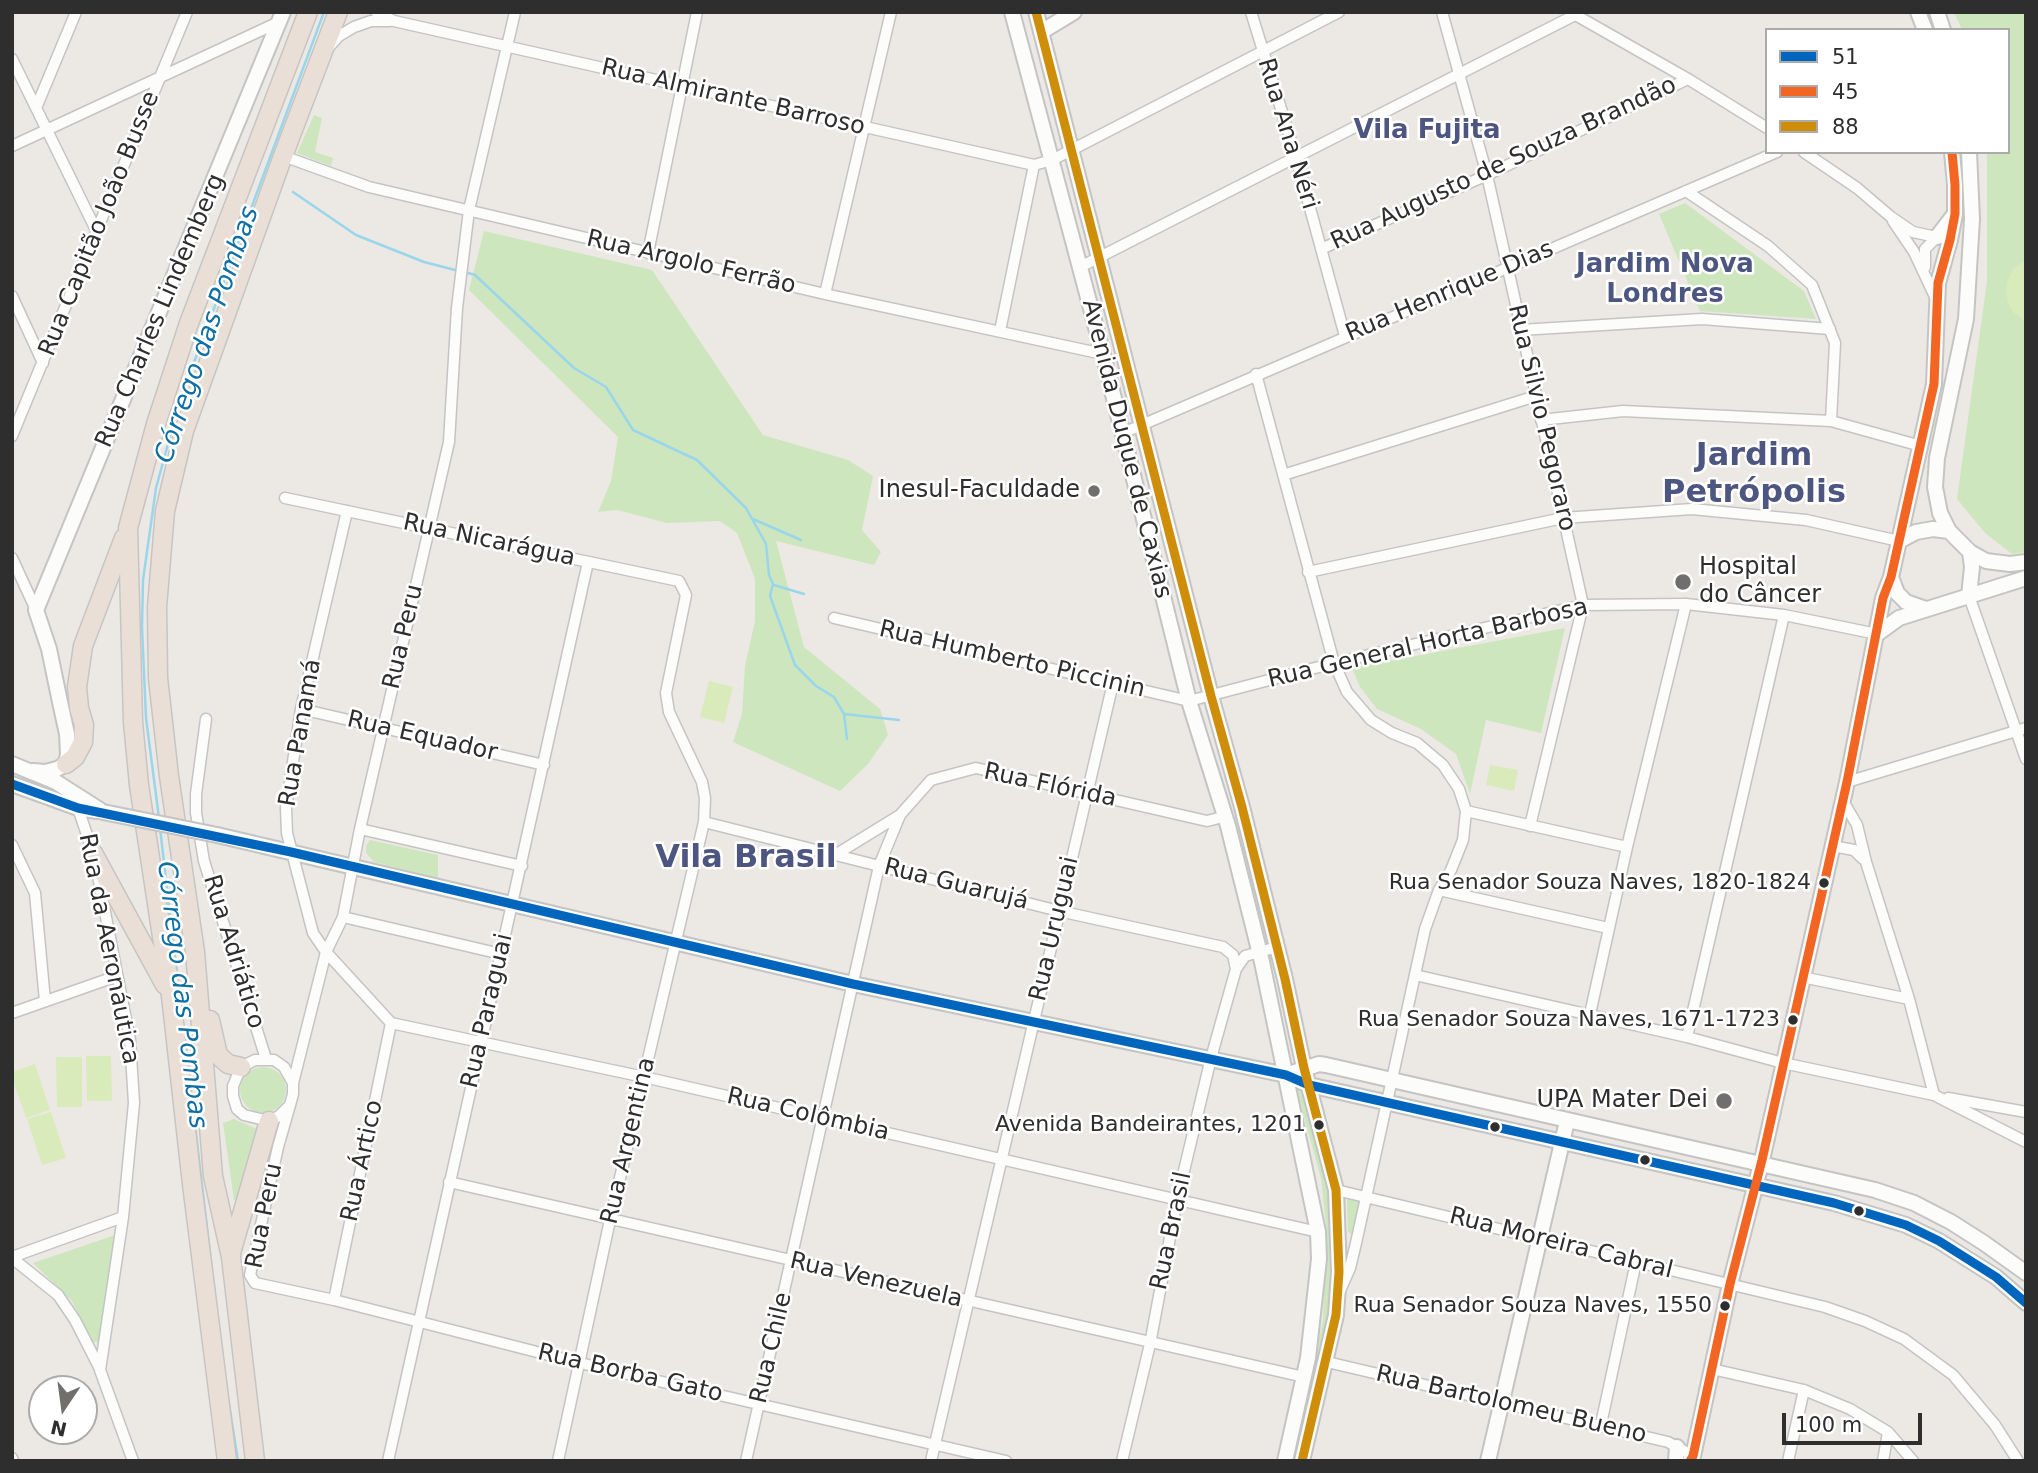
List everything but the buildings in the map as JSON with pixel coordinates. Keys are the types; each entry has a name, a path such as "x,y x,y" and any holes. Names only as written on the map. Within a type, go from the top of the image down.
{"highway":[{"path":"66,764 75,757 83,742 84,725 77,687 83,646 128,528 156,424 189,323 308,12"},
{"path":"255,1461 230,1257 214,1176 195,952 169,776 158,678 157,607 165,511 184,431 338,12"},
{"path":"128,528 133,722 139,785 171,996 226,1459"},
{"path":"93,853 171,996"},
{"path":"195,952 218,1055 228,1064 241,1068"},
{"path":"230,1257 269,1121"}],"main road":[{"name":"Avenida Duque de Caxias","path":"1012,12 1090,302 1189,701 1227,819 1260,952 1318,1232 1319,1259 1308,1358 1285,1461"},
{"name":"Avenida Duque de Caxias","path":"1036,12 1210,696 1244,814 1308,1085 1336,1190 1339,1219 1339,1293 1327,1362 1302,1461"},
{"path":"1041,32 1074,12"},
{"path":"1918,12 1925,28"},
{"name":"Rua Charles Lindemberg","path":"36,610 282,17"},
{"path":"1037,105 1058,101"},
{"path":"1692,1459 1802,977 1838,846 1843,801 1883,598 1891,577 1921,446 1936,366 1938,283 1944,239 1955,214 1952,154"},
{"path":"1969,154 1972,182 1966,319 1937,458 1935,488 1940,513 1949,531 1970,552 1986,561 2010,564 2026,562"},
{"path":"1944,239 1962,249 1970,260"},
{"path":"1090,302 1104,304 1116,325"},
{"path":"1146,526 1166,574 1175,578 1181,577"},
{"path":"1899,541 1916,532 1933,528 1949,531"},
{"path":"1969,596 1972,567 1970,552"},
{"path":"1891,577 1897,593 1906,602 1926,609"},
{"path":"1877,634 1899,618 2026,578"},
{"path":"33,771 45,772 66,764 68,754 65,723 36,610"},
{"path":"12,764 56,782 103,812"},
{"path":"12,784 78,808 217,835 853,984 1211,1058 1286,1075 1308,1085 1834,1203 1906,1225 1939,1241 1991,1274 2026,1303"},
{"path":"1227,819 1233,807 1244,814"},
{"path":"1286,1075 1319,1064 1326,1065 1839,1181 1914,1203 1984,1243 2026,1273"},
{"path":"1488,1461 1567,1121"},
{"path":"1834,1203 1839,1181"}],"street":[{"path":"36,108 76,12"},
{"name":"Rua Capitão João Busse","path":"12,436 187,12"},
{"name":"Rua Almirante Barroso","path":"376,12 394,22"},
{"name":"Rua Peru","path":"293,1083 326,952 343,917 360,829 449,442 461,276 469,210 515,12"},
{"path":"648,253 697,12"},
{"path":"825,294 891,12"},
{"name":"Rua Ana Néri","path":"1251,12 1296,157 1345,336"},
{"name":"Rua Almirante Barroso","path":"322,55 339,36 354,26 371,21 394,22 1034,165 1052,160 1339,12"},
{"name":"Rua Silvio Pegoraro","path":"1442,12 1487,175 1583,605 1530,825"},
{"path":"1080,267 1573,14 1688,79 1765,127"},
{"path":"12,146 160,78 282,17"},
{"path":"12,59 97,232"},
{"name":"Rua Augusto de Souza Brandão","path":"1321,249 1487,175 1688,79"},
{"name":"Rua Henrique Dias","path":"1123,433 1772,154"},
{"path":"1807,154 1857,188 1913,232 1944,239"},
{"name":"Rua Argolo Ferrão","path":"283,156 369,187 825,294 1103,354"},
{"path":"1000,331 1034,165"},
{"path":"1686,191 1768,246 1812,285 1835,343 1831,421"},
{"path":"1891,217 1927,277 1937,304"},
{"path":"1927,277 1924,258 1926,249 1944,239"},
{"path":"12,296 43,363"},
{"path":"1520,330 1702,319 1830,329"},
{"path":"1256,374 1334,663 1347,692 1371,720 1416,743 1443,765 1460,789 1466,811 1463,839 1451,870 1439,890 1425,929 1350,1268 1339,1293"},
{"path":"1283,475 1536,397"},
{"path":"1541,419 1623,411 1831,421 1921,446"},
{"name":"Rua Nicarágua","path":"285,498 679,581 686,595"},
{"path":"1308,572 1563,518 1692,509 1806,520 1899,541"},
{"name":"Rua Panamá","path":"326,952 313,933 291,852 286,808 301,709 347,511"},
{"path":"12,558 36,610"},
{"name":"Rua Paraguai","path":"388,1461 588,562"},
{"name":"Rua Argentina","path":"558,1461 610,1220 704,822 705,798 702,782 669,712 666,693 686,595"},
{"path":"1969,596 2020,730 2026,759"},
{"path":"1590,1014 1686,604"},
{"name":"Rua General Horta Barbosa","path":"1189,701 1334,663 1583,605 1686,604 1784,615 1877,634"},
{"path":"1687,1037 1784,615"},
{"name":"Rua Humberto Piccinin","path":"834,618 1189,701"},
{"name":"Rua Uruguai","path":"931,1461 1113,683"},
{"name":"Rua Equador","path":"301,709 544,765"},
{"name":"Rua Adriático","path":"206,719 196,794 196,813 204,861 266,1059"},
{"path":"1847,782 2020,730"},
{"name":"Rua Flórida","path":"879,866 900,815 931,780 976,768 1207,821 1227,819"},
{"path":"1843,801 1851,812 1858,832 1909,999 1934,1095 2026,1142"},
{"name":"Rua da Aeronáutica","path":"78,808 93,853 130,1040 134,1103 123,1217 100,1370"},
{"path":"1466,811 1627,847"},
{"path":"835,855 900,815"},
{"name":"Rua Guarujá","path":"704,822 1059,911 1223,947 1233,955 1236,969"},
{"path":"360,829 522,866"},
{"path":"1838,846 1855,839 1858,832"},
{"path":"12,845 35,893 45,1002"},
{"path":"1838,846 1854,849 1866,862"},
{"name":"Rua Chile","path":"746,1461 879,866"},
{"path":"1439,890 1608,928"},
{"path":"343,917 501,954"},
{"path":"1236,969 1245,956 1277,947"},
{"path":"326,952 391,1023"},
{"name":"Rua Brasil","path":"1122,1461 1150,1344 1177,1200 1211,1058 1236,969"},
{"path":"1415,975 1687,1037 1783,1063 2024,1112"},
{"path":"12,1013 117,976"},
{"path":"1802,977 1909,999"},
{"name":"Rua Colômbia","path":"391,1023 644,1077 1318,1232"},
{"name":"Rua Ártico","path":"334,1300 391,1023"},
{"path":"284,1067 299,1056"},
{"path":"266,1059 284,1067 293,1083 290,1105 279,1116 269,1121 244,1115 237,1109 233,1086 241,1068 255,1060 266,1059"},
{"name":"Rua Peru","path":"255,1283 250,1275 290,1105"},
{"path":"1990,1123 1996,1113 2024,1112"},
{"name":"Rua Peru","path":"269,1121 278,1147"},
{"name":"Rua Venezuela","path":"449,1182 1304,1377"},
{"name":"Rua Moreira Cabral","path":"1336,1190 1825,1307 1865,1321 1904,1339 1953,1375 1995,1425 2018,1461"},
{"path":"12,1257 123,1217"},
{"path":"12,1257 58,1295 75,1320 100,1370 133,1461"},
{"path":"1601,1424 1636,1262"},
{"name":"Rua Borba Gato","path":"255,1283 420,1321 580,1363 1006,1461"},
{"name":"Rua Bartolomeu Bueno","path":"1327,1362 1668,1441 1676,1454 1692,1459"},
{"path":"1712,1368 1804,1390 1850,1409 1888,1432 1913,1461"},
{"path":"1788,1461 1804,1390"},
{"path":"1883,1461 1888,1432"}],"green space":[{"path":"1954,12 2026,12 2026,552 2012,554 1985,533 1957,499 1987,281 1987,154 2010,154 2010,28 1961,28"},
{"path":"314,115 322,118 315,152 333,158 331,166 297,153"},
{"path":"1685,203 1804,291 1816,319 1700,311 1659,214"},
{"path":"484,231 652,270 763,435 848,460 873,476 862,530 881,552 874,565 776,541 804,647 880,709 888,735 868,764 840,791 733,742 742,714 745,666 755,621 755,579 737,533 720,521 667,523 617,510 598,512 611,481 618,437 469,290"},
{"path":"2026,260 2026,322 2014,313 2008,303 2006,291 2014,268"},
{"path":"1565,628 1541,733 1486,720 1470,794 1456,754 1421,729 1377,709 1360,687 1352,668"},
{"path":"709,681 733,687 724,723 700,717"},
{"path":"1490,765 1518,770 1514,791 1486,785"},
{"path":"370,840 438,855 438,878 374,862 366,853"},
{"path":"86,1056 111,1056 112,1101 87,1101"},
{"path":"56,1057 82,1057 82,1107 57,1107"},
{"path":"35,1064 50,1110 26,1118 12,1072"},
{"path":"263,1067 279,1074 286,1090 279,1106 263,1113 247,1106 240,1090 247,1074"},
{"path":"1294,1082 1307,1087 1334,1200 1335,1238 1330,1323 1299,1461 1291,1461 1323,1321 1326,1225 1321,1178"},
{"path":"51,1112 66,1158 42,1165 27,1119"},
{"path":"234,1119 262,1131 240,1199 234,1200 223,1123"},
{"path":"1358,1199 1361,1202 1353,1235 1348,1232 1347,1200"},
{"path":"115,1235 99,1341 92,1343 72,1301 33,1263"}],"waterway":[{"name":"Córrego das Pombas","path":"159,818 146,718 142,627 143,580 156,488 180,400 324,12"},
{"path":"293,192 356,235 424,262 459,271"},
{"path":"465,272 475,275 574,368 606,387 633,430 697,460 746,508 766,544 769,575 773,584 770,596 795,665 816,686 834,697 844,714 847,739"},
{"path":"753,519 801,540"},
{"path":"774,585 804,594"},
{"path":"844,714 899,720"},
{"name":"Córrego das Pombas","path":"160,828 179,992"},
{"name":"Córrego das Pombas","path":"183,1023 216,1305"},
{"name":"Córrego das Pombas","path":"226,1385 238,1461"}],"transit line":[{"name":"88","path":"1036,12 1211,696 1242,807 1336,1190 1339,1272 1336,1315 1302,1461"},
{"name":"45","path":"1690,1461 1730,1284 1762,1160 1847,782 1883,598 1891,577 1934,384 1938,283 1955,214 1952,154"},
{"name":"51","path":"12,784 78,808 291,852 853,984 1286,1075 1309,1085 1834,1203 1906,1225 1939,1241 1996,1277 2026,1303"}],"place":[{"name":"Inesul-Faculdade","path":"1094,491"},
{"name":"Hospital do Câncer","path":"1683,582"},
{"name":"Rua Senador Souza Naves, 1820-1824","path":"1824,883"},
{"name":"Rua Senador Souza Naves, 1671-1723","path":"1793,1020"},
{"name":"UPA Mater Dei","path":"1724,1101"},
{"name":"Avenida Bandeirantes, 1201","path":"1319,1125"},
{"name":"Rua Senador Souza Naves, 1550","path":"1725,1306"}],"district":[{"name":"Vila Fujita","path":"1427,131"},
{"name":"Jardim Nova Londres","path":"1665,280"},
{"name":"Jardim Petrópolis","path":"1754,476"},
{"name":"Vila Brasil","path":"746,859"}]}
